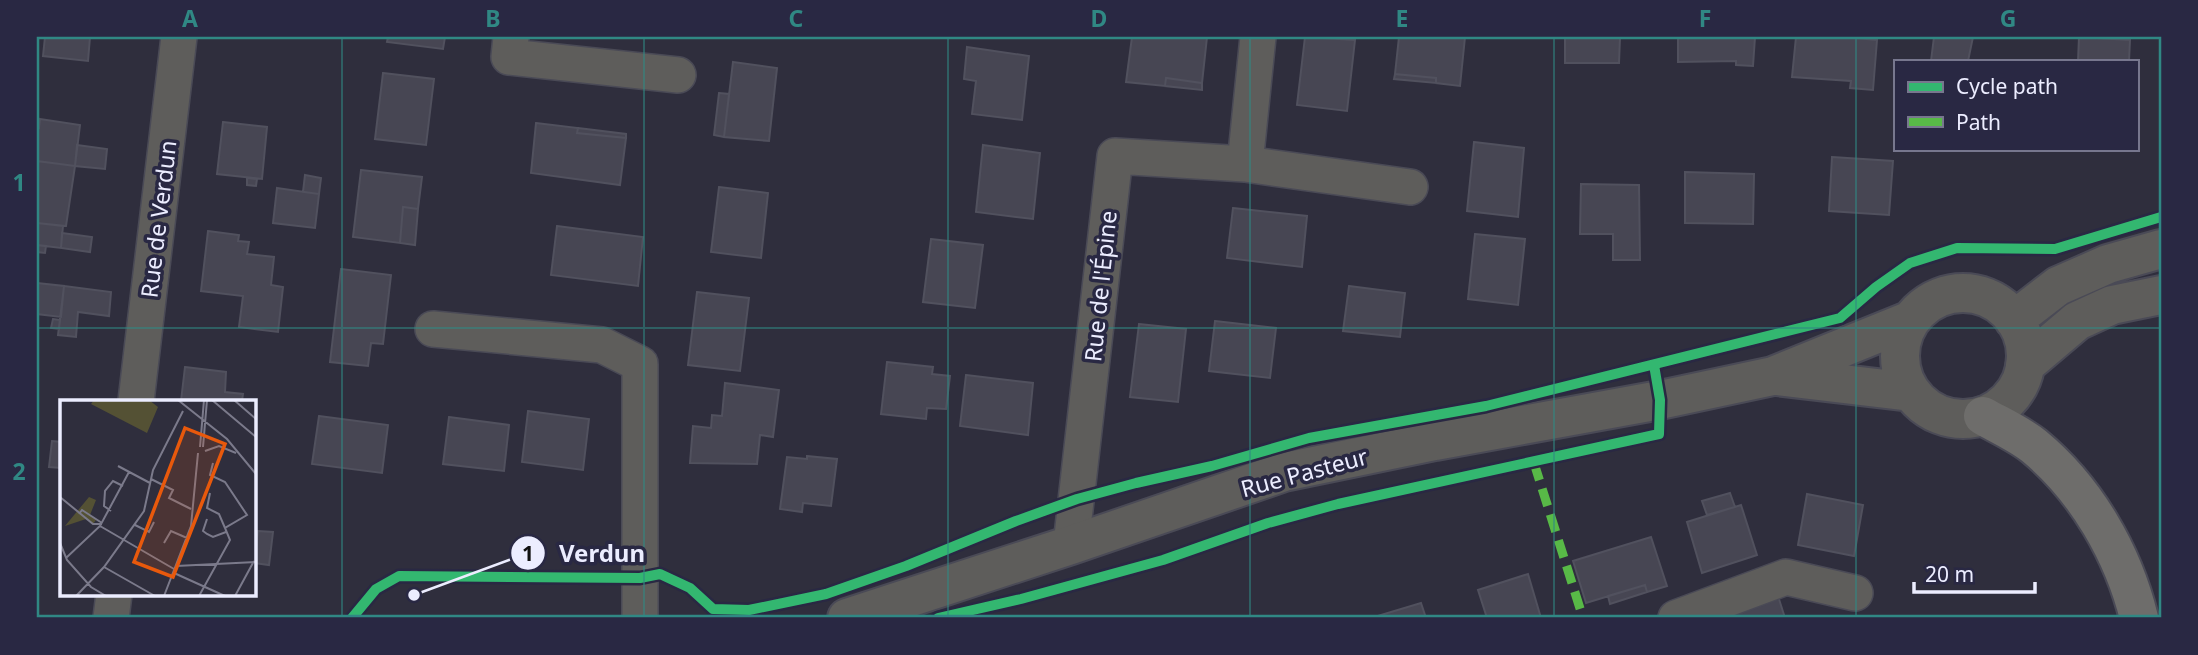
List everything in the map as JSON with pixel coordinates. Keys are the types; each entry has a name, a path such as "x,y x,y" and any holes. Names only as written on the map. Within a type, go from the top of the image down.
{"highway":[{"path":"1983,416 2032,444 2062,473 2101,525 2131,588 2138,618"}],"street":[{"name":"Rue de Verdun","path":"136,400 179,37"},
{"path":"511,37 509,57 678,75"},
{"path":"1245,164 1258,37"},
{"name":"Rue de l'Épine","path":"1072,545 1115,156 1245,164 1410,187"},
{"path":"2014,320 2058,286 2108,264 2161,249"},
{"path":"1962,293 1982,296 1999,304 2014,320 2026,349 2025,365 2020,382 1999,408 1983,416 1963,419 1943,416 1926,407 1911,392 1903,375 1900,356 1903,337 1911,320 1925,306 1942,296 1962,293"},
{"path":"2025,365 2077,321 2112,305 2161,295"},
{"name":"Rue Pasteur","path":"847,618 1284,472 1773,376 1911,320"},
{"path":"433,329 602,345 640,364 640,618"},
{"name":"Rue Pasteur","path":"1773,376 1911,392"},
{"path":"1676,618 1786,577 1855,593"},
{"path":"111,618 114,596"}],"building":[{"path":"45,37 90,37 88,61 43,56"},
{"path":"388,37 445,37 443,49 387,42"},
{"path":"1132,37 1207,37 1202,83 1166,78 1165,86 1126,82"},
{"path":"1305,37 1355,40 1347,111 1297,105"},
{"path":"1399,37 1465,37 1460,86 1436,83 1436,78 1395,74"},
{"path":"1565,37 1620,37 1619,63 1565,63"},
{"path":"1678,37 1755,37 1753,66 1736,65 1736,61 1678,62"},
{"path":"1796,37 1856,37 1877,40 1873,90 1850,88 1851,81 1792,77"},
{"path":"1934,37 1973,37 1968,60 1931,60"},
{"path":"2079,37 2130,40 2129,60 2078,60"},
{"path":"967,47 1029,56 1022,120 972,114 976,81 964,79"},
{"path":"733,62 777,68 769,141 724,137"},
{"path":"383,73 434,79 426,145 375,139"},
{"path":"1395,74 1436,78 1436,83 1394,79"},
{"path":"1166,78 1202,83 1202,90 1165,86"},
{"path":"719,93 729,94 724,137 714,135"},
{"path":"40,119 80,125 75,166 37,161 37,127 39,128"},
{"path":"223,122 267,127 262,179 217,174"},
{"path":"536,123 578,128 577,133 626,138 620,185 531,173"},
{"path":"578,128 626,134 626,138 577,133"},
{"path":"1474,142 1524,148 1518,217 1467,211"},
{"path":"77,145 107,149 105,169 75,166"},
{"path":"983,145 1040,153 1033,219 976,212"},
{"path":"1832,157 1893,161 1889,215 1829,211"},
{"path":"37,161 75,166 66,226 37,223"},
{"path":"361,170 422,177 418,209 403,207 400,243 353,237"},
{"path":"1685,172 1754,174 1753,224 1685,223"},
{"path":"305,175 321,178 319,194 303,192"},
{"path":"247,178 257,179 256,186 247,185"},
{"path":"1581,184 1639,185 1640,260 1613,260 1613,234 1580,234"},
{"path":"719,187 768,193 761,258 711,252"},
{"path":"277,188 319,194 315,228 273,223"},
{"path":"403,207 418,209 415,245 400,243"},
{"path":"1233,208 1307,216 1302,267 1227,258"},
{"path":"37,223 63,226 61,248 37,245"},
{"path":"557,226 643,237 638,286 551,275"},
{"path":"208,231 239,235 238,241 249,242 247,254 274,257 271,285 283,287 278,332 239,327 243,296 201,291"},
{"path":"62,233 92,237 90,252 61,248"},
{"path":"1475,234 1525,239 1518,305 1468,299"},
{"path":"931,239 983,245 975,308 923,302"},
{"path":"37,245 46,246 45,253 37,252"},
{"path":"341,269 391,275 383,344 371,343 368,366 330,362"},
{"path":"37,283 64,286 61,317 37,314"},
{"path":"64,286 111,292 109,316 78,312 76,337 58,335"},
{"path":"1349,286 1405,293 1400,337 1343,331"},
{"path":"697,292 749,298 740,371 688,365"},
{"path":"53,319 60,320 59,329 51,328"},
{"path":"1215,321 1276,328 1270,378 1209,371"},
{"path":"1139,324 1186,329 1178,402 1130,397"},
{"path":"887,362 933,367 932,374 950,376 946,409 927,408 926,419 881,414"},
{"path":"185,367 226,372 225,392 243,394 242,400 181,400"},
{"path":"966,375 1033,383 1028,435 960,426"},
{"path":"725,383 779,390 773,437 760,435 757,464 690,463 693,426 711,428 712,415 722,416"},
{"path":"528,411 589,419 583,470 522,462"},
{"path":"319,416 388,425 382,473 312,464"},
{"path":"449,417 509,425 504,471 443,464"},
{"path":"52,441 60,442 60,468 49,467"},
{"path":"807,456 837,459 831,506 803,503 802,512 780,509 787,457 807,459"},
{"path":"1730,493 1735,507 1707,515 1702,501"},
{"path":"1807,494 1863,505 1854,556 1798,545"},
{"path":"1741,505 1757,555 1702,573 1687,522"},
{"path":"258,531 273,532 269,565 256,563"},
{"path":"1651,537 1667,586 1647,592 1645,585 1586,603 1573,561"},
{"path":"1528,574 1541,618 1487,618 1478,590"},
{"path":"1645,585 1647,592 1610,604 1608,596"},
{"path":"1778,596 1785,618 1729,618 1727,611"},
{"path":"1421,603 1426,618 1371,618"}],"marked path":[{"path":"1534,463 1583,618"}],"cycle path":[{"path":"352,618 376,589 399,576 640,578 660,574 690,588 713,609 749,610 826,594 906,566 1077,499 1212,466 1309,438 1486,406 1840,318 1876,287 1910,263 1957,248 2055,249 2161,217"},
{"path":"938,618 1021,599 1163,560 1268,523 1338,504 1659,434 1660,400 1654,365"}],"place":[{"name":"Verdun","path":"414,595"}]}
